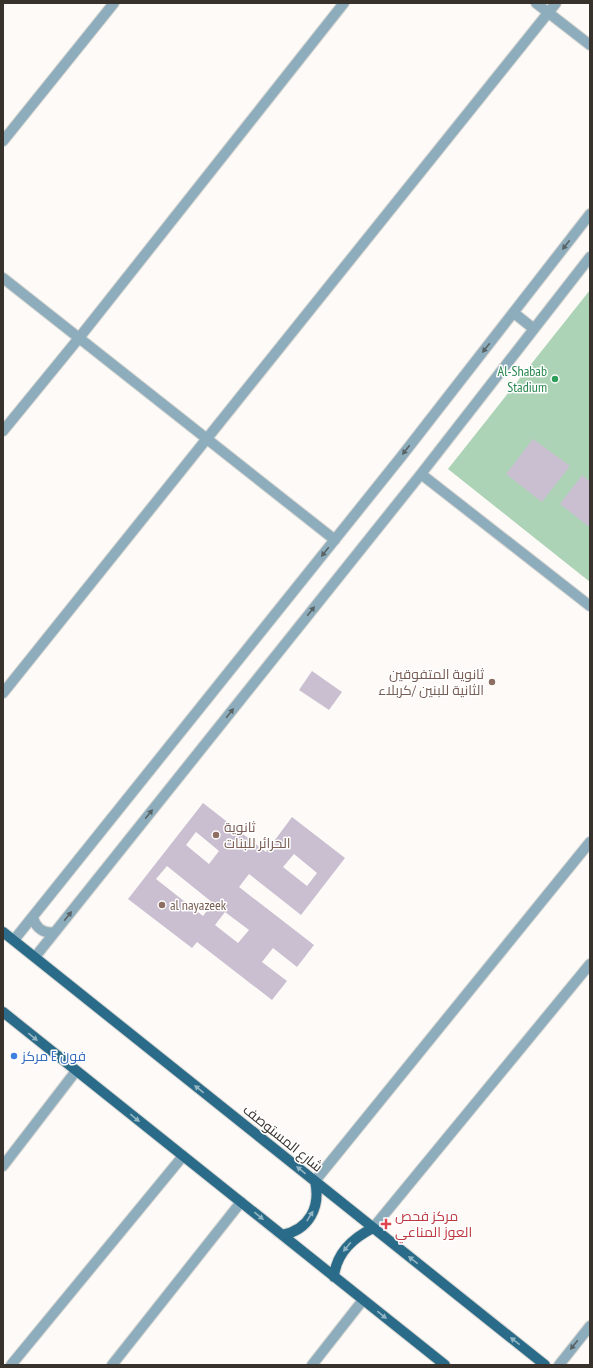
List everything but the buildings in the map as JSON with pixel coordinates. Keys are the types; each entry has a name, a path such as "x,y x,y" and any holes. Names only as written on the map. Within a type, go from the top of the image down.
{"main road":[{"name":"شارع المستوصف","path":"3,932 546,1365"},
{"path":"3,1012 445,1365"},
{"path":"282,1235 297,1230 304,1225 310,1217 317,1200 315,1181"},
{"path":"334,1277 335,1268 345,1248 358,1236 373,1228"}],"street":[{"path":"3,140 114,3"},
{"path":"3,431 79,338 344,3"},
{"path":"536,3 590,46"},
{"path":"3,693 556,3"},
{"path":"14,940 335,540 590,214"},
{"path":"35,957 421,474 590,257"},
{"path":"3,278 335,540"},
{"path":"514,313 534,329"},
{"path":"421,474 590,606"},
{"path":"315,1181 590,842"},
{"path":"33,918 34,923 41,930 50,933 55,932"},
{"path":"373,1228 590,964"},
{"path":"3,1166 76,1071"},
{"path":"11,1365 182,1156"},
{"path":"112,1365 242,1202"},
{"path":"312,1365 363,1300"},
{"path":"559,1365 590,1326"}],"green space":[{"name":"Al-Shabab Stadium","path":"590,290 590,582 448,469"}],"place":[{"name":"Al-Shabab Stadium","path":"555,379"},
{"name":"ثانوية المتفوقين الثانية للبنين /كربلاء","path":"492,682"},
{"name":"ثانوية الحرائر للبنات","path":"216,835"},
{"name":"al nayazeek","path":"162,905"},
{"name":"مركز E فون","path":"14,1056"},
{"name":"مركز فحص العوز المناعي","path":"386,1224"}]}
